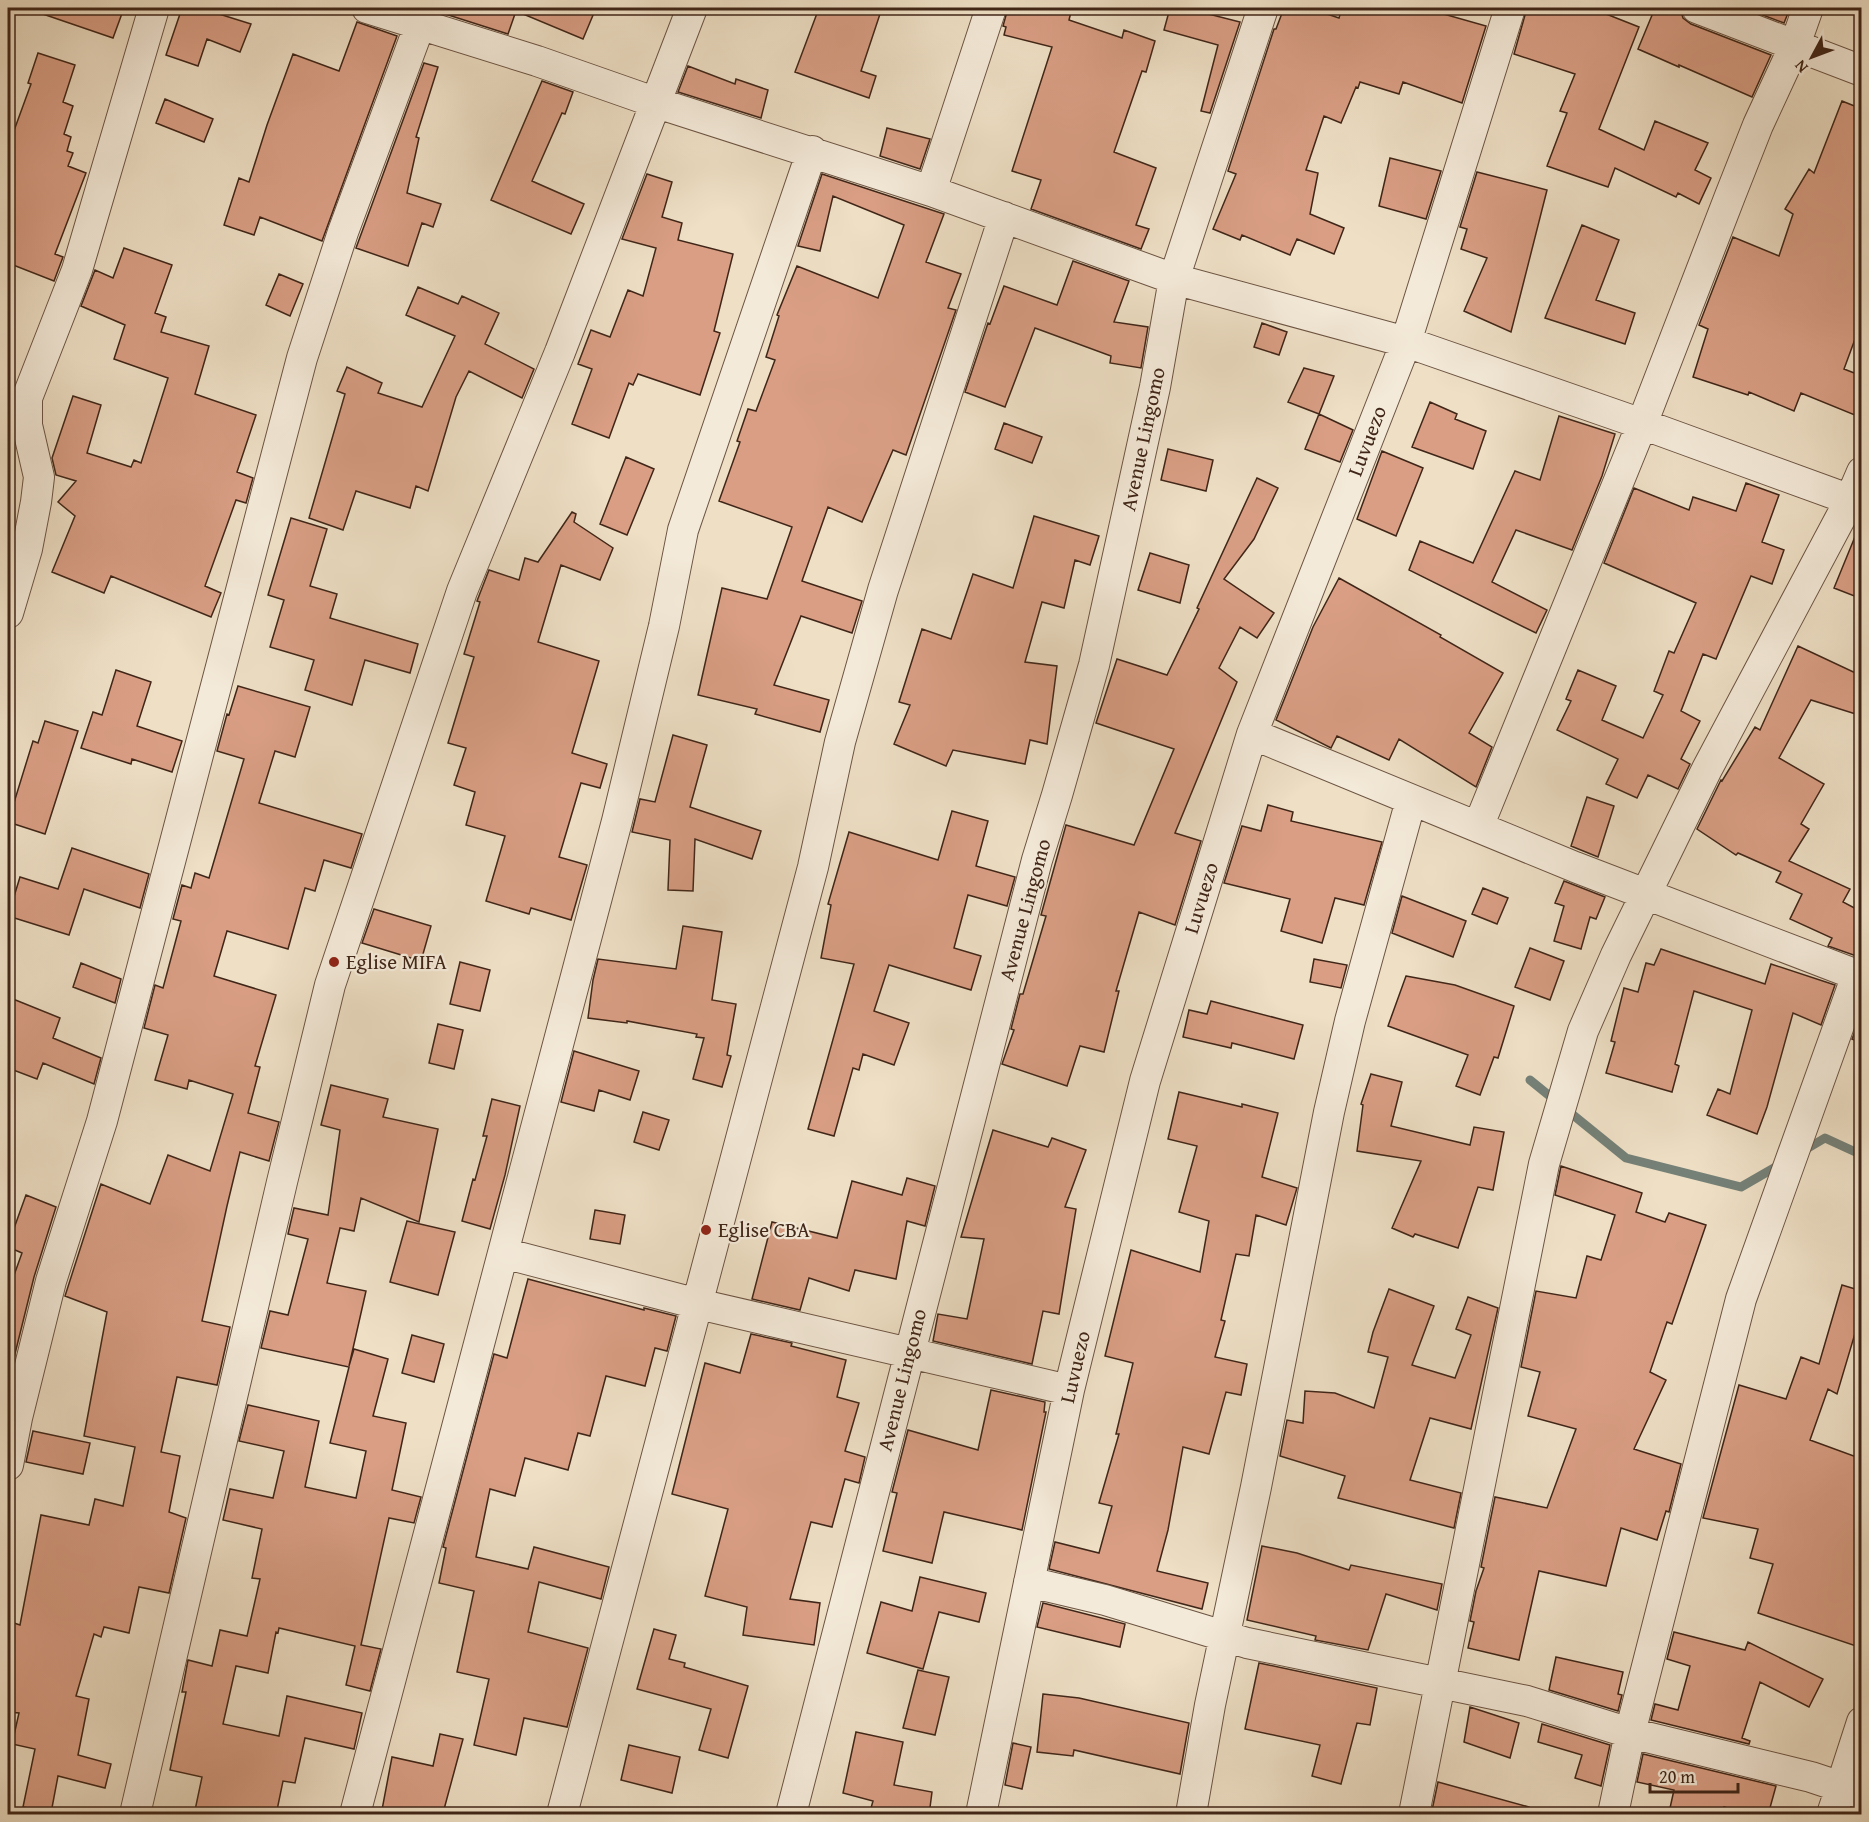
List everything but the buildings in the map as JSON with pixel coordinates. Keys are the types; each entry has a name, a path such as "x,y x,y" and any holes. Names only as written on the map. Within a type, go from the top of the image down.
{"street":[{"path":"8,613 27,549 39,477 27,425 27,398 77,270 154,8"},
{"path":"367,8 423,16 537,61 657,103 931,191 1174,279 1406,342 1642,424 1856,502"},
{"path":"135,1815 330,985 462,591 560,352 692,8"},
{"path":"931,191 991,8"},
{"name":"Avenue Lingomo","path":"791,1815 1037,860 1094,665 1155,387 1174,279 1263,8"},
{"name":"Luvuezo","path":"981,1815 1069,1390 1145,1081 1252,734 1406,342 1510,8"},
{"path":"1697,8 1862,71"},
{"path":"1478,827 1642,424 1758,125 1795,45 1808,8"},
{"path":"8,1465 17,1418 51,1281 102,1121 302,358 343,232 423,16"},
{"path":"356,1815 617,821 664,626 683,530 812,151"},
{"path":"562,1815 813,867 840,742 883,591 1004,216"},
{"path":"1414,1815 1544,1164 1583,1031 1616,955 1707,769 1856,502 1862,472"},
{"path":"1252,734 1411,801 1646,895 1859,976 1741,1299 1630,1733 1613,1815"},
{"path":"1191,1815 1224,1636 1256,1487 1329,1112 1350,1021 1411,801"},
{"path":"503,1253 698,1304 1069,1390"},
{"path":"1029,1582 1105,1600 1270,1648 1527,1701 1630,1733 1811,1777 1845,1798 1862,1722"}],"waterway":[{"path":"1530,1080 1626,1158 1741,1187 1781,1164"},
{"path":"1803,1151 1825,1138 1862,1155"}],"place":[{"name":"Eglise MIFA","path":"334,962"},
{"name":"Eglise CBA","path":"706,1230"}]}
